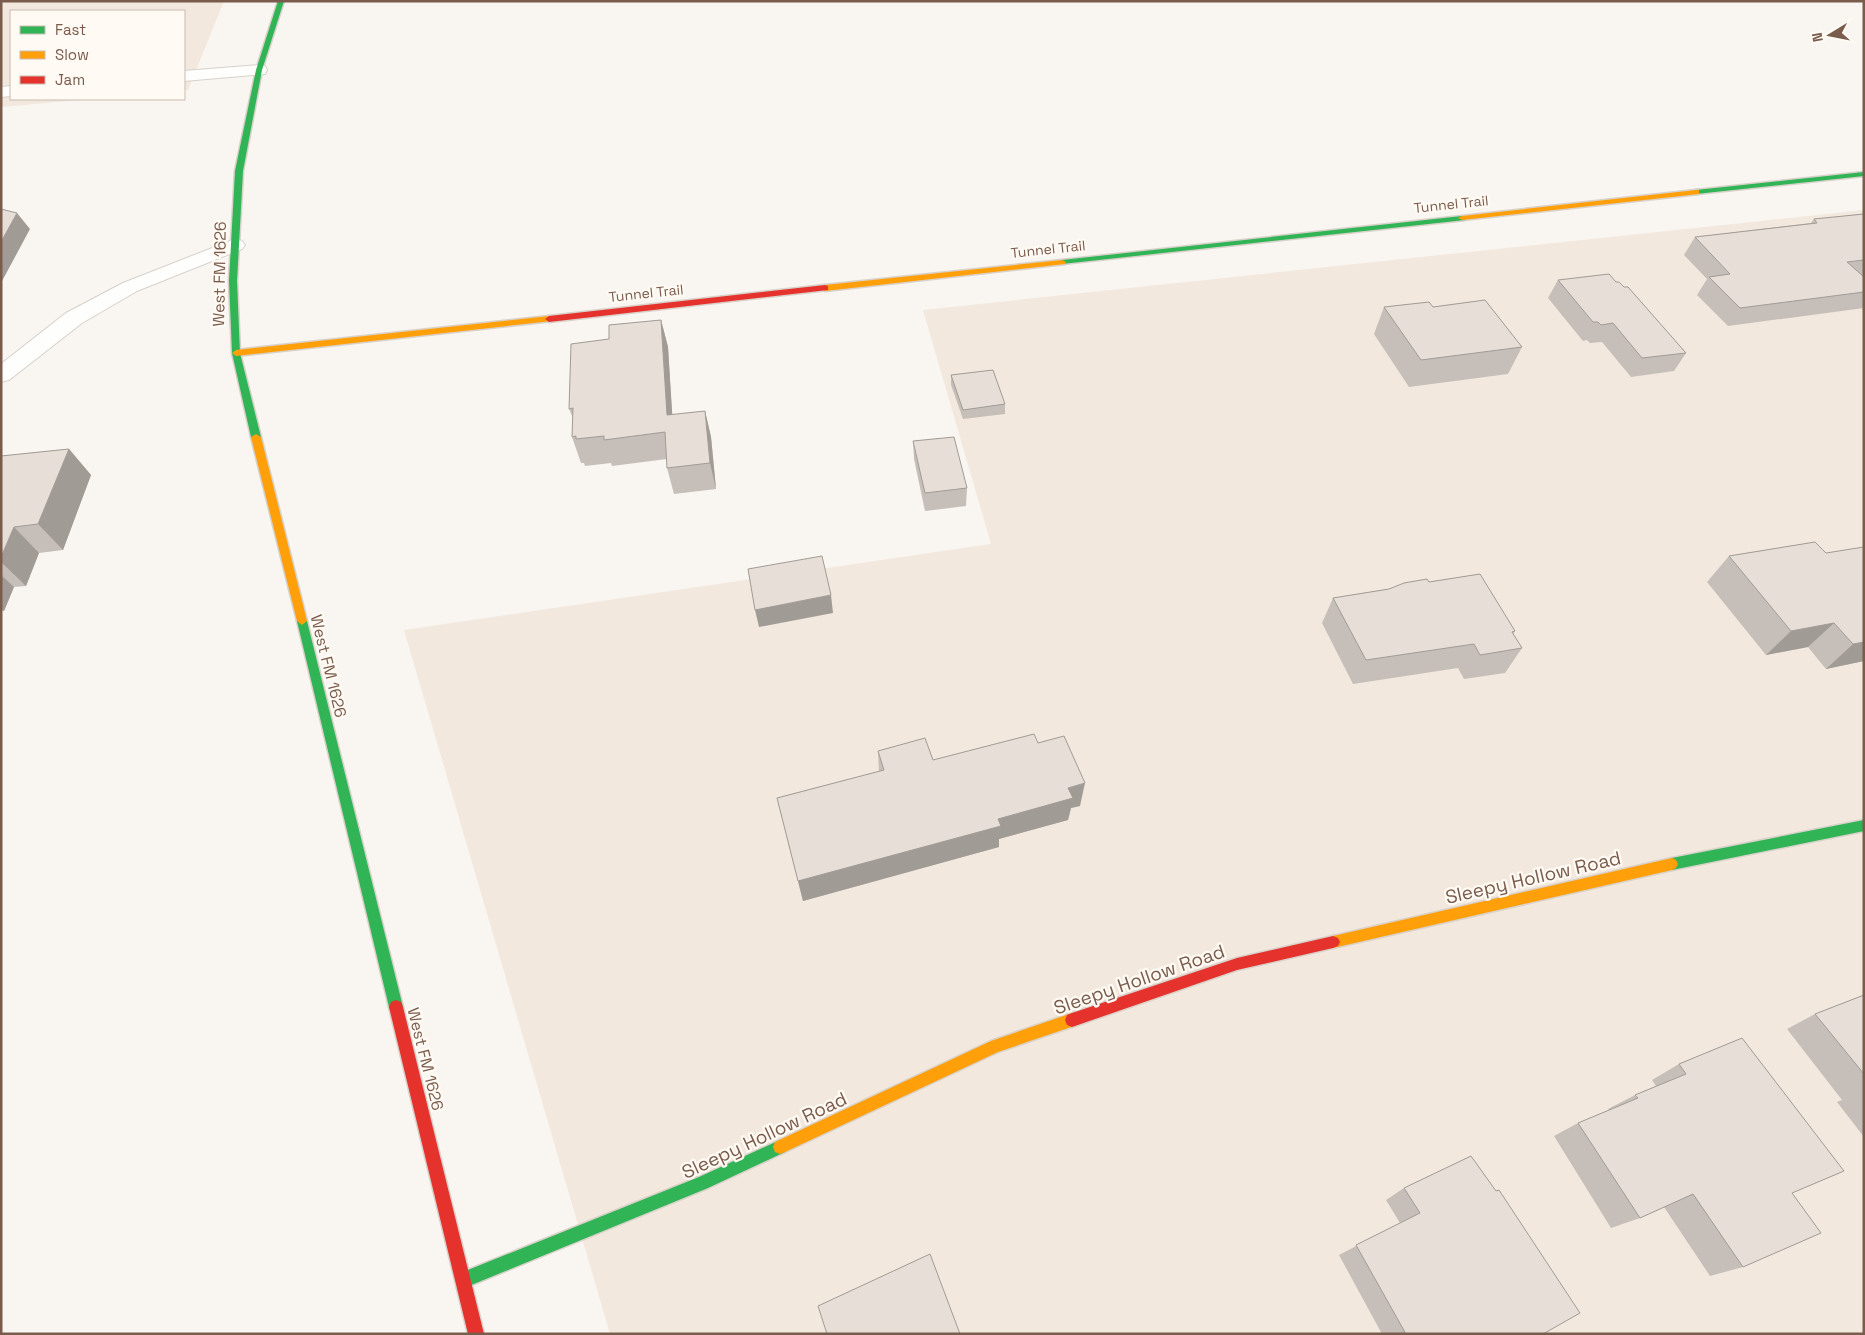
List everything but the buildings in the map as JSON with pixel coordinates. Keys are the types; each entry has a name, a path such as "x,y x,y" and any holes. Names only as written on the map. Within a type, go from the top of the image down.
{"street":[{"name":"West FM 1626","path":"281,1 259,70 239,171 233,281 236,353 476,1334"},
{"path":"185,76 259,70"},
{"name":"Tunnel Trail","path":"236,353 1864,174"},
{"path":"1,375 74,318 130,286 235,246"},
{"name":"Sleepy Hollow Road","path":"464,1280 703,1184 996,1046 1237,964 1655,867 1864,825"}],"shaded area":[{"path":"1,1 224,1 188,90 185,90 185,10 10,10 10,100 79,100 1,107"},
{"path":"1864,210 1864,1334 610,1334 404,630 991,544 923,310"}],"traffic: fast":[{"path":"256,437 236,353 233,281 239,171 259,70 281,1"},
{"path":"1696,192 1864,174"},
{"path":"1062,262 1462,218"},
{"path":"302,621 396,1007"},
{"path":"1672,864 1864,825"},
{"path":"464,1280 703,1183 780,1147"}],"traffic: slow":[{"path":"1462,218 1696,192"},
{"path":"825,288 1062,262"},
{"path":"236,353 549,319"},
{"path":"256,437 302,621"},
{"path":"1333,942 1672,864"},
{"path":"780,1147 996,1046 1072,1020"}],"traffic: jam":[{"path":"549,319 825,288"},
{"path":"1072,1020 1237,964 1333,942"},
{"path":"396,1007 476,1334"}]}
